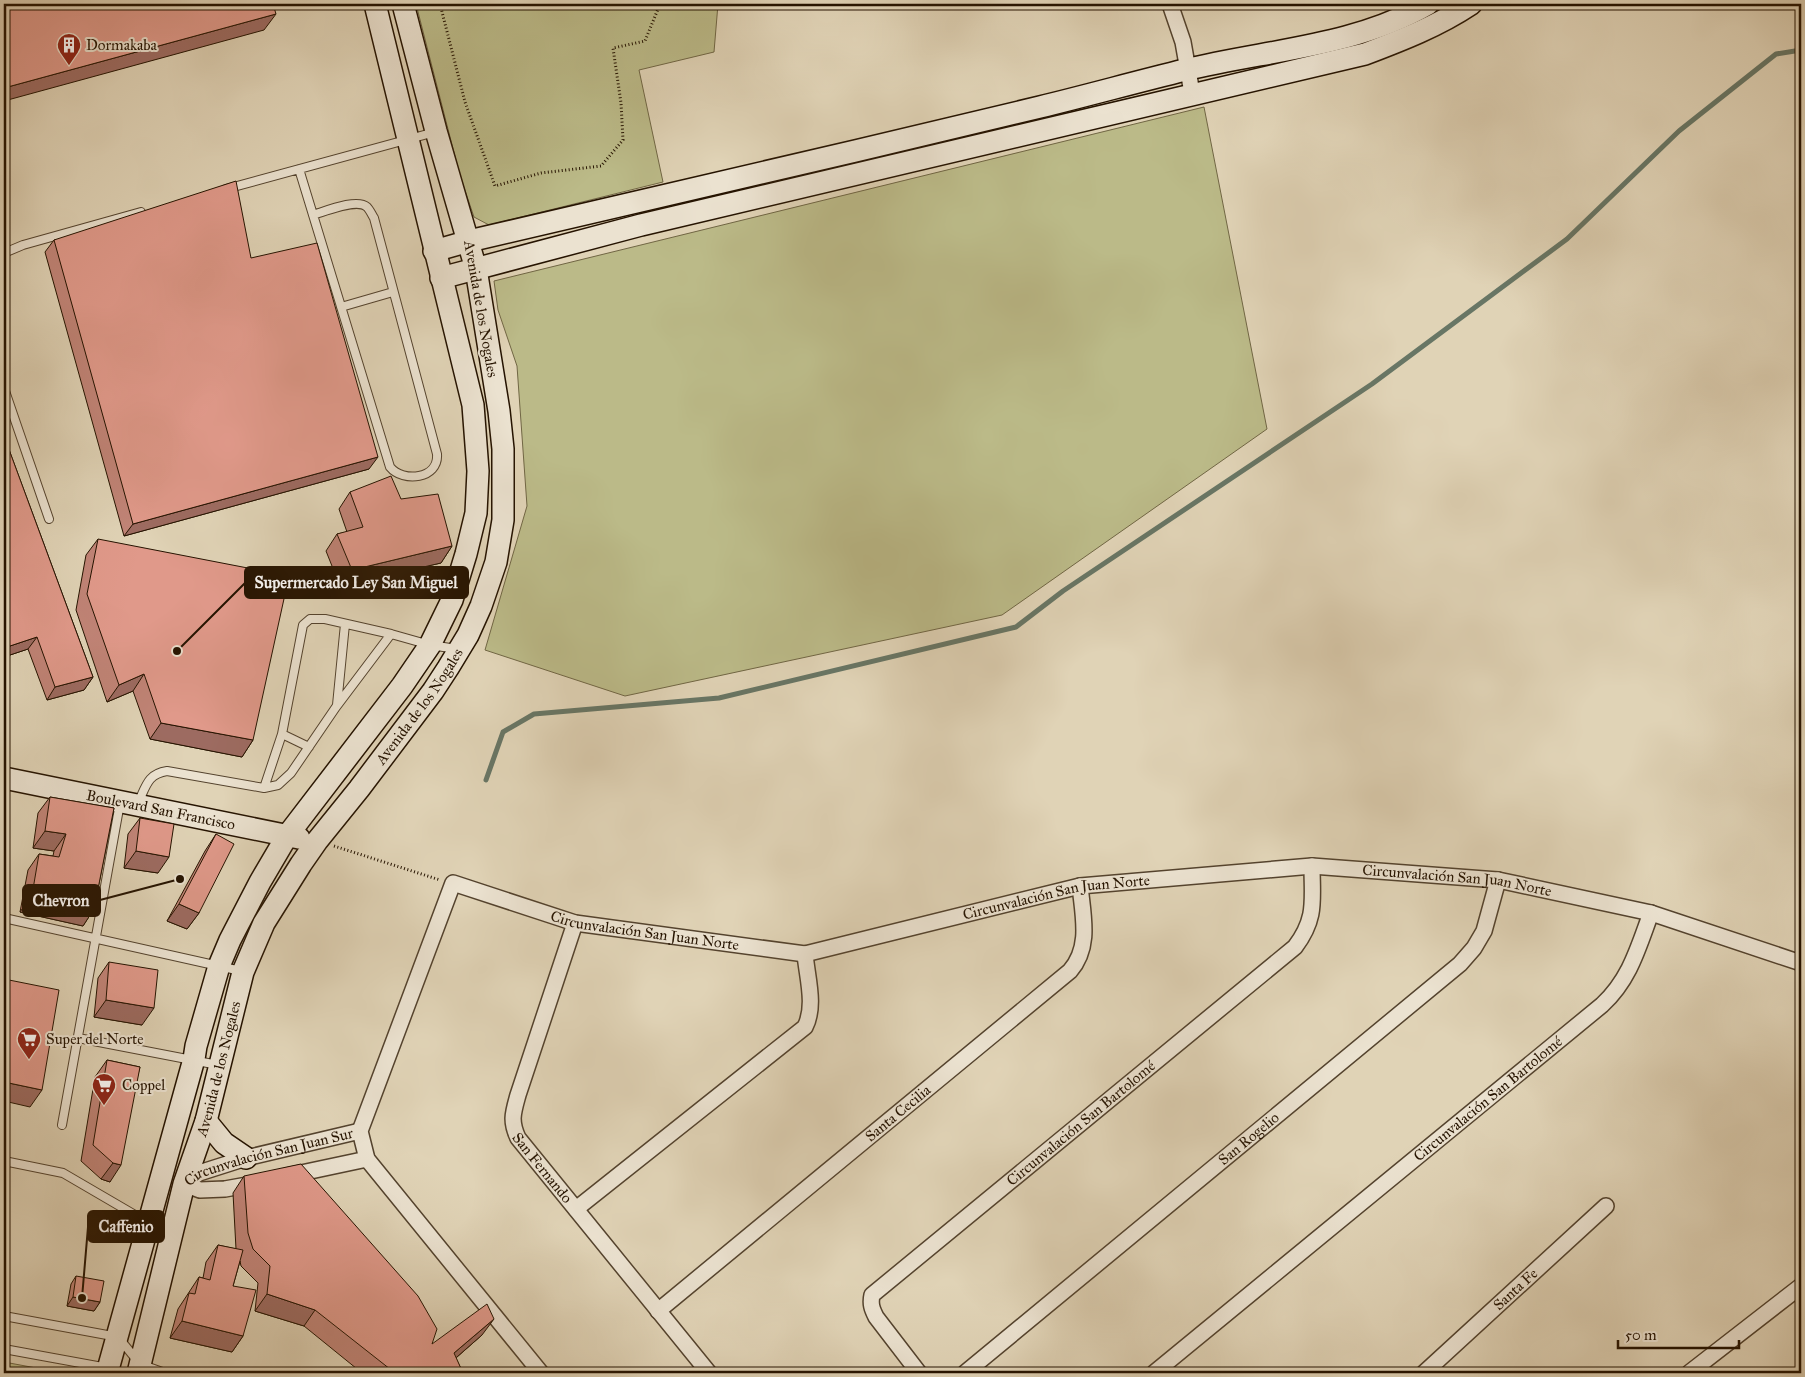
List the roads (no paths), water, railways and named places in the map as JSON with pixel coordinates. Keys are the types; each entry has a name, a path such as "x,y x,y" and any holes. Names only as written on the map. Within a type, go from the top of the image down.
{"main road":[{"name":"Avenida de los Nogales","path":"108,1371 170,1149 196,1046 220,966 230,940 260,882 287,836 402,686 430,644 452,600 476,513 478,471 473,405 434,251 409,138 374,4"},
{"name":"Avenida de los Nogales","path":"139,1369 184,1184 206,1121 243,972 264,923 317,841 433,691 468,635 481,606 496,562 503,520 503,457 499,411 476,269 436,131 403,4"},
{"path":"434,251 469,241 1042,106 1188,69 1313,45 1374,29 1413,13 1428,4"},
{"path":"441,278 641,225 1192,93 1365,54 1413,36 1450,18 1471,4"},
{"path":"634,202 641,225"},
{"name":"Boulevard San Francisco","path":"4,778 317,841"},
{"path":"206,1121 224,1143 246,1158"},
{"path":"149,1223 184,1184 178,1175 170,1149"}],"street":[{"path":"1170,4 1184,42 1192,93"},
{"name":"Circunvalación San Juan Norte","path":"453,884 575,923 805,954 1080,886 1312,866 1498,880 1651,913 1801,963"},
{"name":"Circunvalación San Bartolomé","path":"919,1373 876,1317 872,1309 872,1295 1295,947 1308,926 1312,909 1312,866"},
{"name":"San Rogelio","path":"965,1373 1460,964 1474,948 1484,931 1498,880"},
{"name":"Circunvalación San Juan Sur","path":"453,884 360,1131 366,1160 541,1373"},
{"name":"Santa Cecilia","path":"658,1311 1070,971 1077,963 1084,943 1080,886"},
{"name":"Circunvalación San Bartolomé","path":"1154,1373 1602,1005 1628,973 1651,913"},
{"name":"San Fernando","path":"575,923 518,1095 513,1113 513,1127 518,1138 709,1373"},
{"path":"576,1209 805,1027 810,1018 805,954"},
{"name":"Circunvalación San Juan Sur","path":"184,1184 199,1173 246,1158 360,1131"},
{"name":"Circunvalación San Juan Sur","path":"184,1184 200,1190 225,1189 366,1160"},
{"name":"Santa Fe","path":"1424,1373 1606,1206"},
{"path":"1688,1373 1801,1286"}],"lane":[{"path":"214,192 436,131"},
{"path":"299,169 313,215 341,307 390,466 394,472 404,476 412,477 429,473 438,461 437,454 374,218 368,208 359,204 313,215"},
{"path":"4,253 23,244 147,211"},
{"path":"341,307 393,292"},
{"path":"4,388 49,519"},
{"path":"264,788 282,734 303,625 306,621 316,619 345,624 459,650"},
{"path":"336,707 345,624"},
{"path":"62,1125 96,938 129,803 150,778 155,774 167,771 264,788 278,785 291,773 336,707 391,634"},
{"path":"282,734 309,747"},
{"path":"4,918 243,972"},
{"path":"78,1038 220,1066"},
{"path":"4,1161 63,1173 149,1223"},
{"path":"4,1316 118,1336 139,1369 165,1373"},
{"path":"4,1349 108,1371"}],"waterway":[{"path":"486,780 503,732 534,714 719,698 1016,627 1063,591 1372,384 1567,239 1679,131 1776,54 1801,50"}],"place":[{"name":"Dormakaba","path":"69,66"},
{"name":"Supermercado Ley San Miguel","path":"177,651"},
{"name":"Chevron","path":"180,879"},
{"name":"Super del Norte","path":"29,1060"},
{"name":"Coppel","path":"104,1106"},
{"name":"Caffenio","path":"82,1298"}]}
